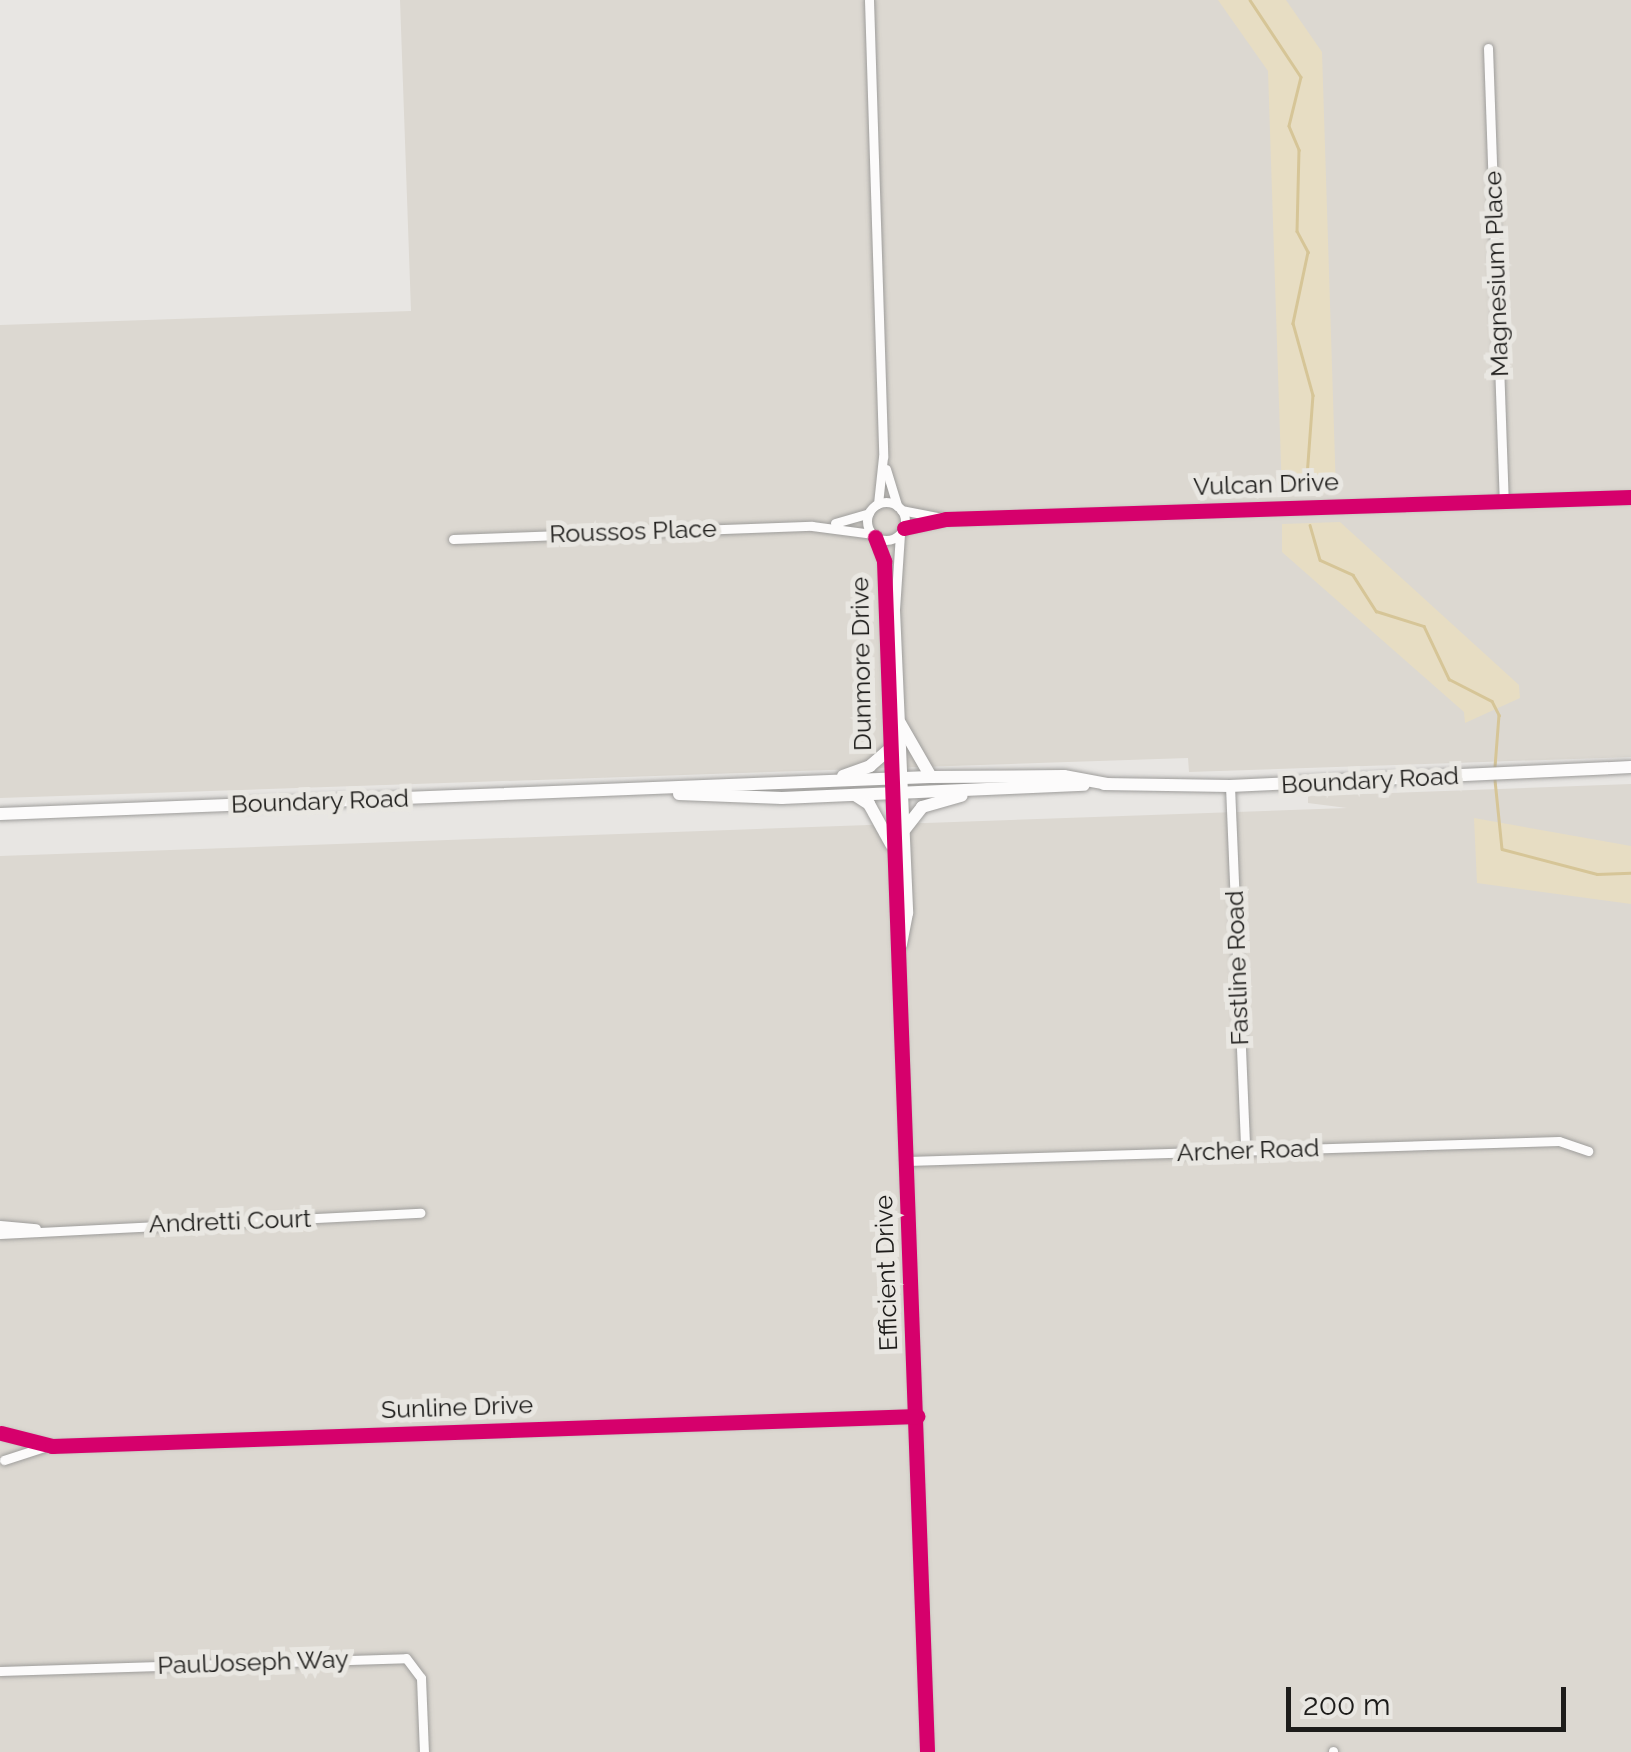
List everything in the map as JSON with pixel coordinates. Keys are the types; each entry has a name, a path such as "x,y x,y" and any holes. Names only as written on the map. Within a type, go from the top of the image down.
{"main road":[{"path":"900,723 931,777"},
{"path":"816,782 856,773 888,751"},
{"name":"Boundary Road","path":"0,814 816,782 988,789 1108,784 1230,786 1631,767"},
{"name":"Boundary Road","path":"904,785 931,777 1064,776 1108,784"},
{"name":"Boundary Road","path":"640,791 854,794 889,786"},
{"path":"905,829 922,806 988,789"},
{"path":"854,794 869,804 891,844"}],"street":[{"path":"869,0 883,457 878,504 869,513"},
{"name":"Magnesium Place","path":"1488,48 1504,501"},
{"path":"883,457 899,508"},
{"name":"Vulcan Drive","path":"874,536 946,519 1631,497"},
{"name":"Vulcan Drive","path":"878,504 946,519"},
{"name":"Dunmore Drive","path":"899,508 902,531 894,573 904,785"},
{"name":"Dunmore Drive","path":"869,513 884,561 889,786"},
{"name":"Roussos Place","path":"453,539 812,526 869,513"},
{"name":"Roussos Place","path":"812,526 874,536"},
{"name":"Efficient Drive","path":"900,952 908,913 904,785"},
{"name":"Efficient Drive","path":"889,786 900,952 927,1752"},
{"name":"Fastline Road","path":"1230,786 1244,1150"},
{"name":"Archer Road","path":"907,1161 1560,1141 1588,1151"},
{"name":"Andretti Court","path":"39,1229 420,1213"},
{"path":"0,1225 39,1229"},
{"path":"0,1234 39,1229"},
{"name":"Sunline Drive","path":"1,1463 52,1446 917,1416"},
{"path":"0,1432 8,1448 1,1463"},
{"name":"Sunline Drive","path":"0,1432 52,1446"},
{"name":"PaulJoseph Way","path":"0,1671 406,1658 421,1678 424,1752"}],"shaded area":[{"path":"400,0 1631,0 1631,757 1189,772 1188,758 0,798 0,325 411,311"},
{"path":"1218,0 1286,0 1322,52 1336,492 1282,494 1268,71"},
{"path":"1340,522 1519,685 1520,698 1465,723 1464,712 1282,552 1282,524"},
{"path":"1631,784 1631,1752 0,1752 0,856 1347,808 1308,803 1308,796"},
{"path":"1474,818 1631,846 1631,904 1477,883"}],"waterway":[{"path":"1250,0 1301,77 1289,126 1299,150 1297,231 1308,252 1293,323 1313,395 1306,490"},
{"path":"1310,525 1320,560 1353,575 1376,611 1424,626 1449,679 1492,701 1499,715 1495,767"},
{"path":"1495,780 1502,849 1597,874 1631,873"}],"cycle path":[{"path":"904,528 946,519 1631,497"},
{"path":"875,537 884,561 927,1752"},
{"path":"1,1433 52,1446 917,1416"}]}
